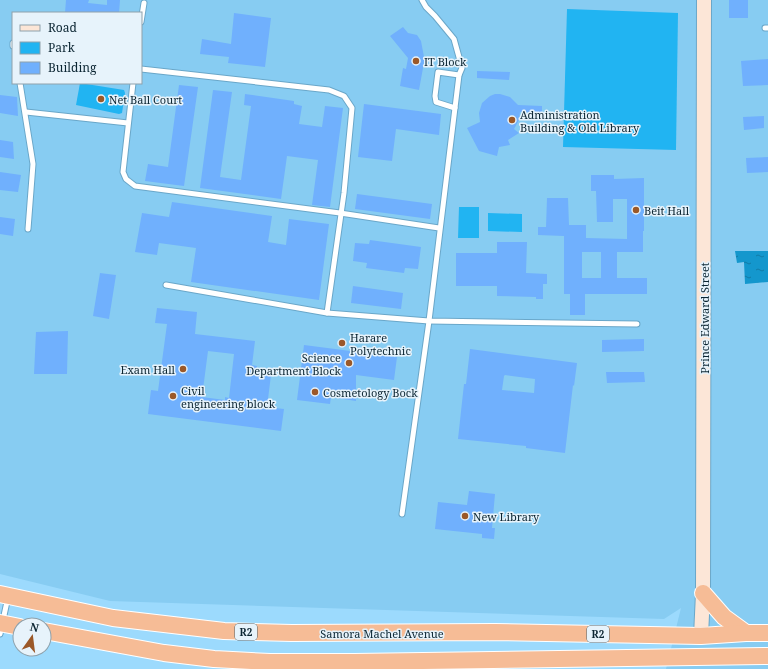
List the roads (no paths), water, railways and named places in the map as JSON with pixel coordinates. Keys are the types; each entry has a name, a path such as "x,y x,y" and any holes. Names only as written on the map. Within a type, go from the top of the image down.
{"highway":[{"path":"703,593 724,617 746,633"},
{"name":"Samora Machel Avenue","path":"4,595 113,618 224,631 292,633 495,632 701,636 768,633"},
{"path":"1,627 12,627"},
{"path":"52,633 164,653 214,659 263,661 354,662 624,658 697,664 768,656"},
{"path":"697,664 701,636"},
{"path":"624,658 647,669"}],"main road":[{"name":"Prince Edward Street","path":"701,636 703,593 704,0"}],"lane":[{"path":"402,514 429,321 439,228 459,75 462,68 454,40 426,7 422,0"},
{"path":"142,16 144,3"},
{"path":"142,69 329,90 344,96 352,108 327,313"},
{"path":"455,108 436,102 435,96 438,72 459,75"},
{"path":"20,84 34,164 28,229"},
{"path":"133,84 124,172 126,179 135,186 340,213 439,228"},
{"path":"26,112 128,123"},
{"path":"166,286 327,313 429,321 637,324"},
{"path":"1,627 4,595"}],"water":[{"path":"735,251 768,251 768,282 745,284 744,262 737,263"}],"place":[{"name":"IT Block","path":"416,61"},
{"name":"Net Ball Court","path":"101,99"},
{"name":"Administration Building & Old Library","path":"512,120"},
{"name":"Beit Hall","path":"636,210"},
{"name":"Harare Polytechnic","path":"342,343"},
{"name":"Science Department Block","path":"349,363"},
{"name":"Exam Hall","path":"183,369"},
{"name":"Cosmetology Bock","path":"315,392"},
{"name":"Civil engineering block","path":"173,396"},
{"name":"New Library","path":"465,516"}]}
